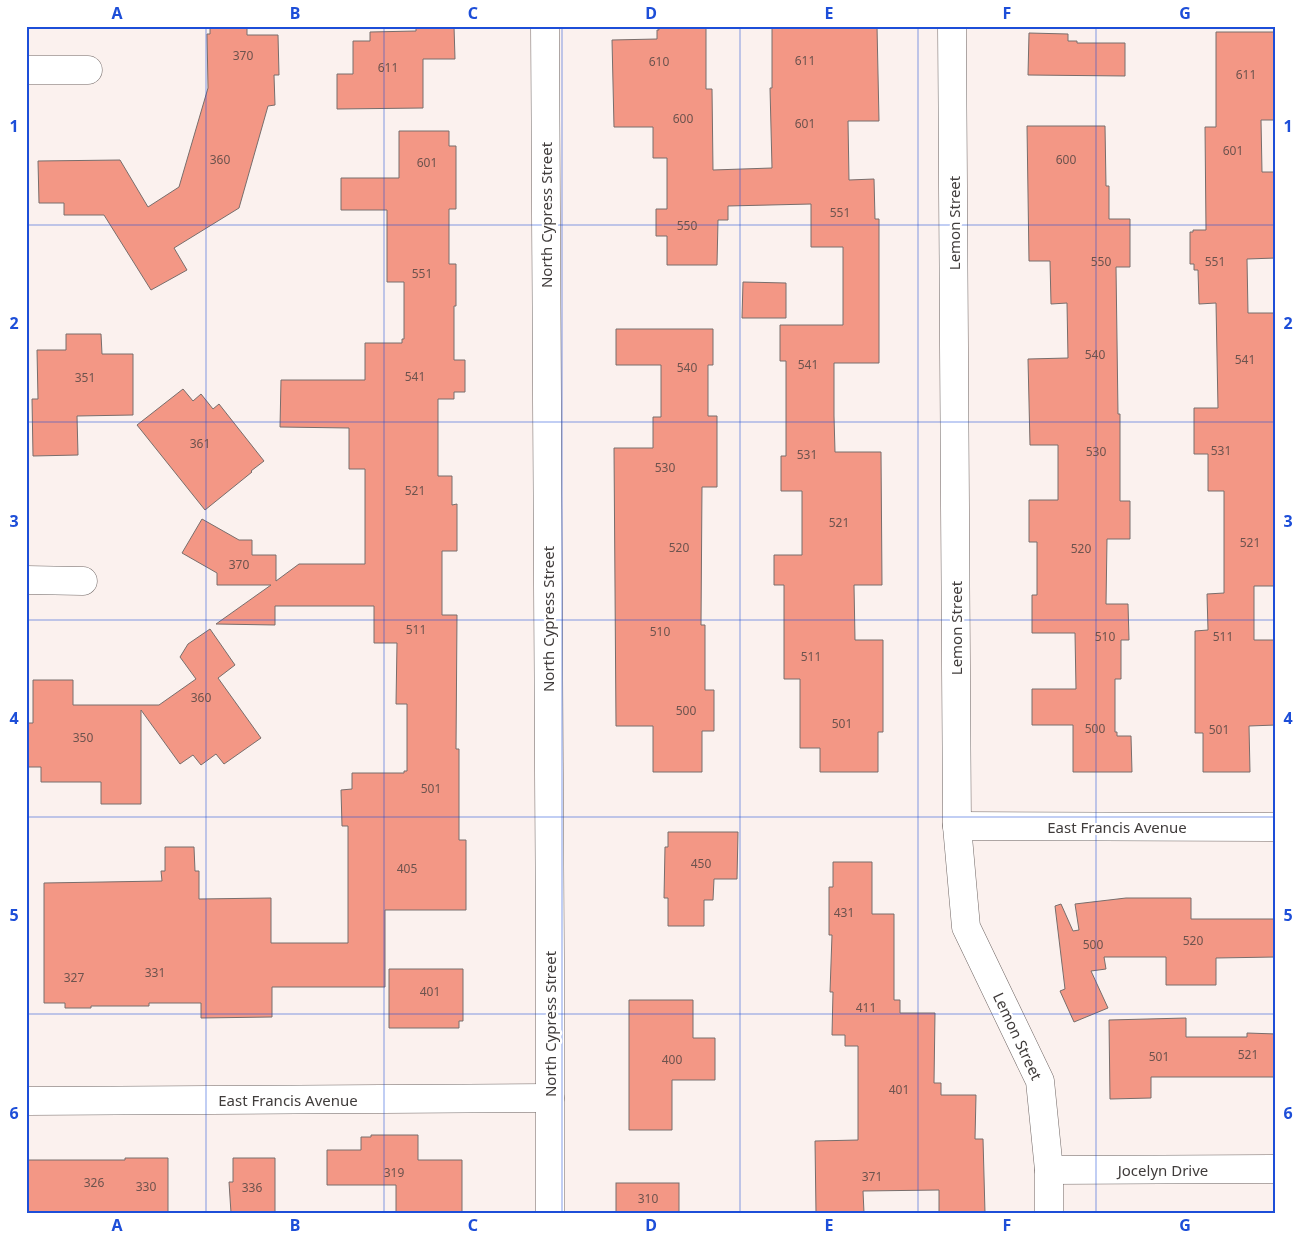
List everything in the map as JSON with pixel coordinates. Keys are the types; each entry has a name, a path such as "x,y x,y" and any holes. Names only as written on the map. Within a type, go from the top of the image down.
{"street":[{"name":"North Cypress Street","path":"545,26 550,1213"},
{"name":"Lemon Street","path":"952,26 957,826 966,927 1040,1081 1050,1170 1049,1213"},
{"path":"26,70 88,70"},
{"path":"26,580 84,581"},
{"name":"East Francis Avenue","path":"957,826 1276,827"},
{"name":"East Francis Avenue","path":"26,1101 550,1098"},
{"name":"Jocelyn Drive","path":"1050,1170 1276,1169"}],"building":[{"path":"210,26 247,26 247,35 278,35 279,75 274,75 275,105 268,106 239,208 174,248 187,270 151,290 104,215 64,215 64,203 39,203 38,161 120,160 148,207 179,187 208,88 207,34 210,34"},
{"path":"416,26 454,26 455,59 423,59 423,108 337,109 337,74 353,74 353,41 370,41 370,32 416,31"},
{"path":"658,26 706,26 706,89 712,89 713,170 772,168 770,88 772,88 772,26 877,26 879,121 848,121 849,180 874,179 875,219 879,219 879,363 834,363 834,416 835,452 881,452 882,585 854,585 855,640 883,640 883,732 878,732 878,772 820,772 820,748 800,748 800,679 784,679 784,585 774,585 774,555 802,555 802,491 781,491 781,456 786,456 786,361 780,361 780,325 843,325 843,247 811,247 811,204 728,206 728,220 718,220 717,265 667,265 667,236 656,236 656,209 667,209 667,158 653,158 653,127 614,127 612,40 657,39"},
{"path":"1216,32 1276,32 1276,120 1261,120 1262,172 1276,172 1276,258 1247,259 1248,313 1276,313 1276,586 1254,586 1254,640 1276,640 1276,725 1249,726 1250,772 1203,772 1203,733 1195,733 1195,631 1208,630 1207,594 1224,593 1224,491 1208,491 1208,454 1194,454 1194,408 1218,408 1216,303 1199,304 1198,270 1194,270 1194,264 1190,264 1190,232 1193,232 1193,230 1206,230 1205,127 1216,127"},
{"path":"1029,33 1068,34 1068,41 1077,41 1077,43 1125,43 1125,76 1028,75"},
{"path":"1027,126 1105,126 1106,186 1109,186 1109,219 1130,219 1130,267 1116,267 1120,501 1130,501 1130,539 1107,539 1106,604 1128,604 1129,640 1121,640 1121,679 1115,679 1115,732 1117,732 1117,736 1131,736 1132,772 1073,772 1073,725 1032,725 1032,689 1076,689 1075,633 1032,633 1032,595 1037,595 1037,542 1029,542 1029,500 1058,500 1058,445 1030,445 1028,359 1068,358 1067,303 1051,304 1050,261 1029,261"},
{"path":"399,131 449,131 449,146 456,146 456,209 449,209 449,264 456,264 454,360 465,360 465,392 454,392 454,399 438,399 438,476 452,476 452,505 457,504 457,551 442,551 442,615 457,615 456,749 459,749 459,840 466,840 466,910 385,910 385,987 272,987 272,1017 201,1018 201,1003 149,1003 149,1006 65,1008 65,1003 44,1003 44,883 162,881 161,871 165,871 165,847 194,847 195,871 199,871 199,899 271,898 271,943 348,943 348,826 342,826 341,790 352,789 352,773 404,773 404,771 407,771 407,704 396,704 397,643 374,643 374,606 275,606 275,625 216,624 271,585 217,585 217,573 182,553 202,519 239,540 252,540 252,555 276,555 276,581 299,564 365,564 365,469 349,469 349,428 280,427 281,380 365,380 365,343 402,343 402,339 404,339 404,282 387,282 387,210 341,210 341,178 399,178"},
{"path":"743,282 786,283 786,318 742,318"},
{"path":"616,329 713,329 713,365 708,365 708,416 717,416 717,487 702,487 701,625 705,625 705,690 714,690 714,731 702,731 702,772 653,772 653,726 616,726 614,448 653,448 653,417 661,417 661,365 616,365"},
{"path":"66,334 101,334 102,354 133,354 133,415 77,416 78,455 33,456 32,399 38,399 37,350 66,350"},
{"path":"183,389 193,401 201,394 213,409 219,404 264,461 205,510 137,425"},
{"path":"210,629 235,665 218,678 261,738 224,764 216,754 201,765 193,755 180,764 141,710 141,804 101,804 101,782 41,782 41,767 26,767 26,723 33,723 33,680 73,680 73,705 159,705 196,679 180,657 188,644"},
{"path":"668,832 738,832 737,879 714,879 713,900 704,900 704,926 668,926 668,898 664,898 665,847 668,847"},
{"path":"833,862 872,862 872,914 894,914 894,1000 900,1000 900,1013 935,1013 934,1083 941,1083 941,1095 976,1095 975,1139 983,1139 985,1213 939,1213 939,1190 863,1191 864,1213 816,1213 815,1141 858,1140 858,1046 845,1046 845,1035 832,1035 833,992 830,992 832,935 829,935 829,887 833,887"},
{"path":"1126,898 1191,898 1191,919 1276,919 1276,957 1216,958 1216,985 1166,985 1166,957 1104,957 1106,969 1091,971 1108,1008 1074,1022 1060,991 1065,989 1055,906 1061,904 1073,931 1079,930 1075,904"},
{"path":"389,969 463,969 463,1021 459,1021 459,1028 389,1028"},
{"path":"629,1000 693,1000 693,1038 715,1038 715,1080 672,1080 672,1130 629,1130"},
{"path":"1186,1018 1186,1037 1247,1037 1247,1033 1276,1034 1276,1077 1151,1077 1151,1098 1110,1099 1109,1020"},
{"path":"371,1135 418,1135 418,1160 462,1160 462,1213 396,1213 396,1185 327,1185 327,1150 361,1150 361,1137 371,1137"},
{"path":"125,1158 168,1158 168,1213 26,1213 26,1160 125,1160"},
{"path":"233,1158 275,1158 275,1213 231,1213 229,1182 233,1182"},
{"path":"616,1183 679,1183 679,1213 616,1213"}]}
